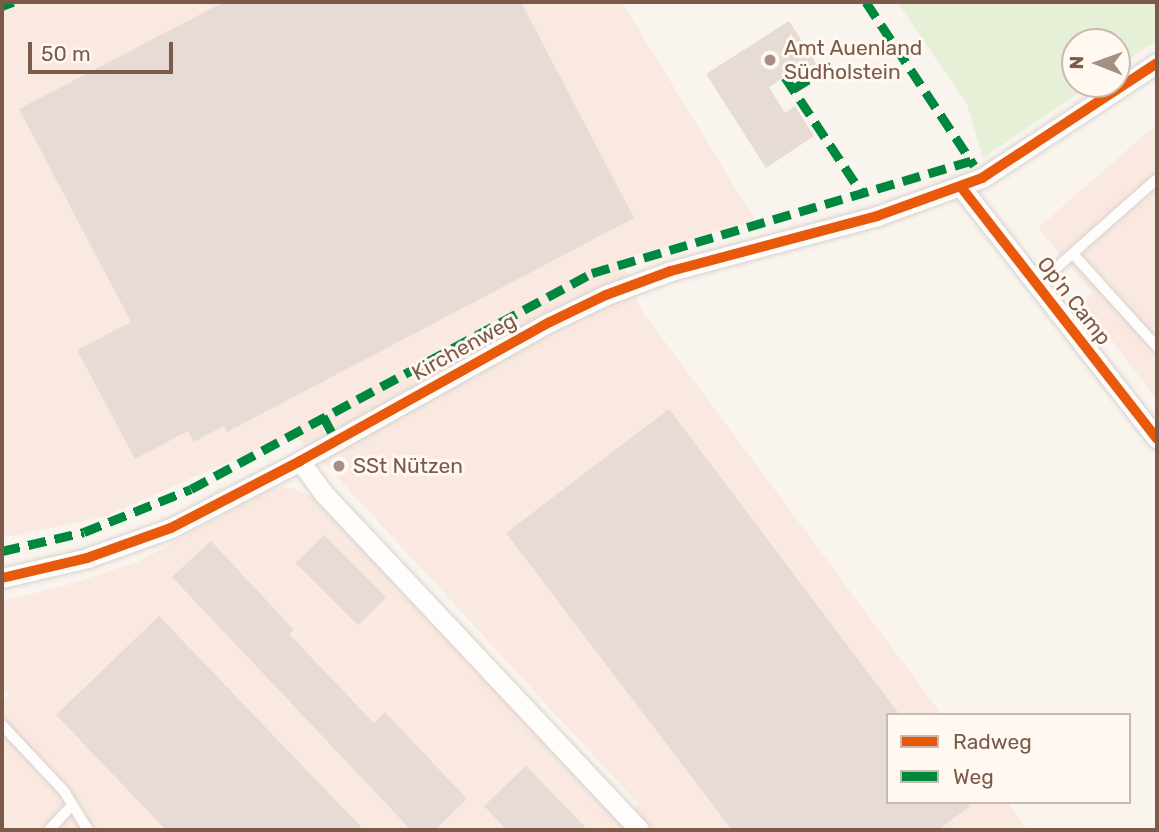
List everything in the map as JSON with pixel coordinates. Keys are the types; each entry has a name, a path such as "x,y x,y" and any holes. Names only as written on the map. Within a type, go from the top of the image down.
{"street":[{"name":"Kirchenweg","path":"2,578 136,543 300,461 550,322 606,295 671,271 877,216 982,178 1157,63"},
{"name":"Op'n Camp","path":"961,187 1157,439"},
{"path":"300,461 324,494 639,830"}],"lane":[{"path":"1037,285 1157,179"},
{"path":"1074,255 1157,347"},
{"path":"2,725 64,792 88,830"},
{"path":"49,830 72,806"}],"shaded area":[{"path":"11,2 622,2 755,220 621,259 642,311 941,713 886,713 886,804 1008,804 1028,830 2,830 2,701 9,695 2,687 2,601 67,585 140,561 266,491 280,487 296,489 318,499 622,820 638,804 328,467 292,434 103,517 2,538 2,5"},
{"path":"1157,124 1157,400 1082,301 1092,292 1038,228"}],"green space":[{"path":"897,2 1157,2 1157,40 1131,58 1131,28 1061,28 1061,98 1071,98 983,158 967,104"}],"building":[{"path":"224,2 521,2 634,218 227,432 224,426 194,442 188,431 135,459 77,350 131,322 19,109"},
{"path":"789,21 819,68 801,79 795,70 769,87 785,113 795,106 814,136 766,168 706,74"},
{"path":"669,409 898,713 886,713 886,804 970,806 938,830 732,830 506,533"},
{"name":"SSt Nützen","path":"337,460 341,460 341,471 337,471"},
{"path":"324,535 386,597 358,626 296,563"},
{"path":"211,541 294,630 289,634 374,723 385,712 467,799 435,830 411,830 172,577"},
{"path":"159,616 364,830 166,830 56,715"},
{"path":"526,766 585,827 582,830 507,830 484,806"}],"marked path":[{"path":"2,6 13,2"},
{"path":"866,2 974,165"},
{"path":"793,89 834,64"},
{"path":"785,77 861,192"},
{"path":"2,551 84,532 191,489 592,273 971,161"},
{"path":"323,416 336,440"}],"cycle path":[{"path":"2,578 87,558 171,528 300,461 550,322 606,295 671,271 877,216 982,178 1157,63"},
{"path":"961,187 1157,439"}],"place":[{"name":"Amt Auenland Südholstein","path":"770,60"},
{"name":"SSt Nützen","path":"339,466"}]}
